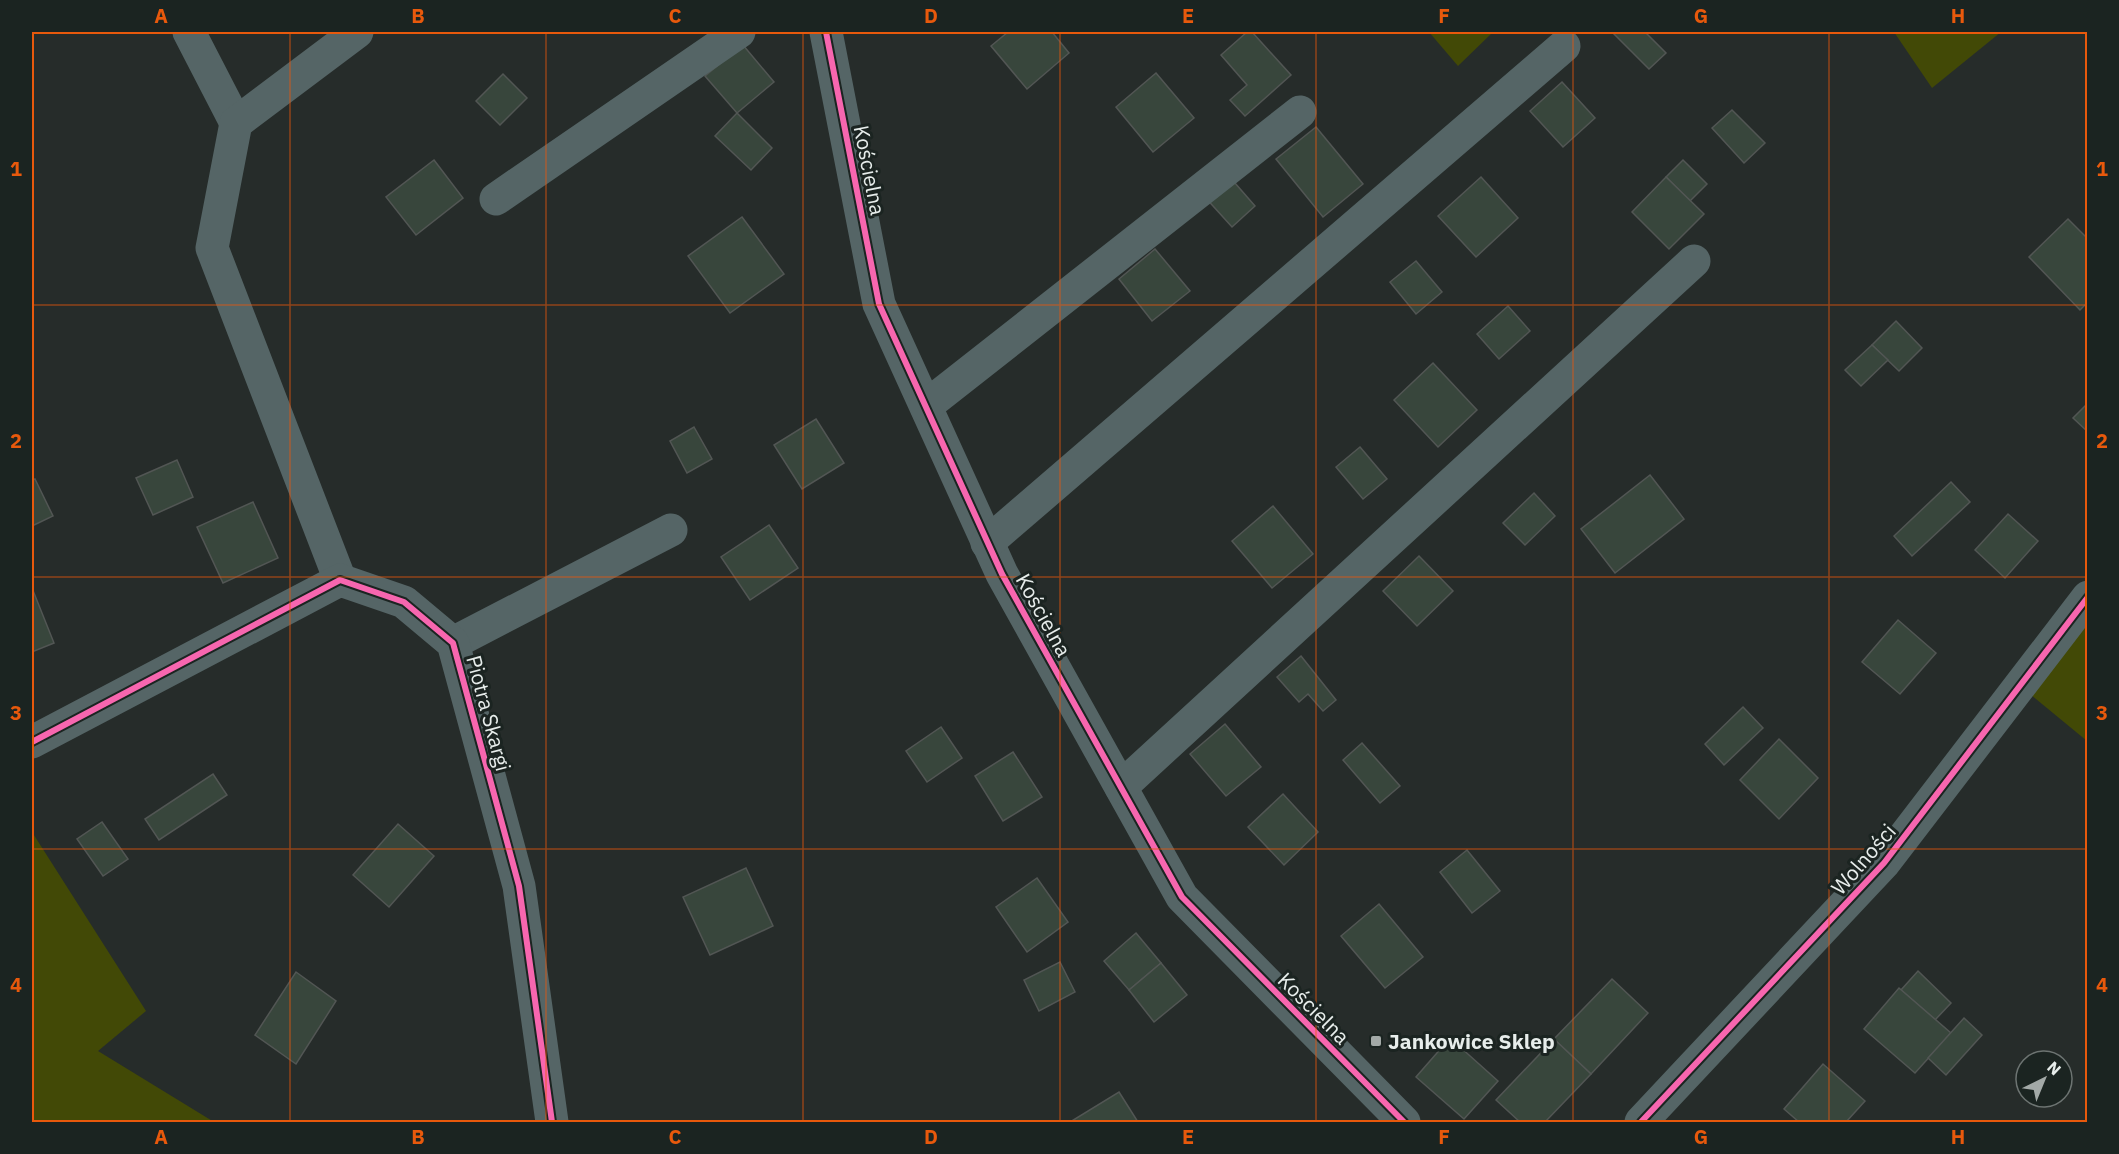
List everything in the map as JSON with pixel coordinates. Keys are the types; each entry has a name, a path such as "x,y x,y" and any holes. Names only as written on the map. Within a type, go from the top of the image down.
{"street":[{"path":"32,742 340,580 212,248 236,123 189,32"},
{"path":"236,123 357,32"},
{"path":"496,200 740,32"},
{"name":"Kościelna","path":"826,32 879,304 1002,574 1182,897 1404,1122"},
{"path":"987,543 1564,46"},
{"path":"926,406 1299,112"},
{"path":"1121,787 1694,261"},
{"path":"453,643 671,530"},
{"name":"Piotra Skargi","path":"340,580 404,602 453,643 519,886 552,1122"},
{"name":"Wolności","path":"1641,1122 1884,863 2088,597"}],"green space":[{"path":"1429,32 1493,32 1458,66"},
{"path":"1894,32 2001,32 1932,88"},
{"path":"2087,624 2087,741 2031,695"},
{"path":"32,832 146,1011 98,1051 214,1122 32,1122"}],"building":[{"path":"1008,32 1052,32 1069,53 1027,89 991,46"},
{"path":"1247,32 1252,32 1291,75 1245,116 1230,100 1247,85 1221,55"},
{"path":"1612,32 1645,32 1666,53 1649,69"},
{"path":"743,45 774,82 737,113 705,76"},
{"path":"1156,73 1194,118 1153,152 1116,107"},
{"path":"503,74 527,98 500,125 476,101"},
{"path":"1562,82 1595,118 1563,147 1530,111"},
{"path":"1732,110 1765,143 1744,163 1712,128"},
{"path":"737,113 772,148 751,170 715,136"},
{"path":"1316,127 1363,184 1323,217 1276,159"},
{"path":"434,160 463,198 416,235 386,197"},
{"path":"1683,160 1707,184 1690,201 1666,177"},
{"path":"1228,175 1255,206 1232,227 1204,196"},
{"path":"1481,177 1518,218 1476,257 1438,216"},
{"path":"1666,177 1704,214 1669,249 1632,212"},
{"path":"742,217 784,274 730,313 688,256"},
{"path":"2068,219 2088,239 2088,302 2080,310 2029,257"},
{"path":"1155,249 1190,291 1152,321 1119,279"},
{"path":"1416,261 1442,292 1416,314 1390,282"},
{"path":"1508,306 1530,331 1499,359 1477,334"},
{"path":"1896,321 1922,348 1899,371 1872,345"},
{"path":"1872,345 1888,360 1861,386 1845,370"},
{"path":"1433,363 1477,410 1438,447 1394,400"},
{"path":"2088,403 2088,432 2073,418"},
{"path":"816,419 844,463 802,489 774,445"},
{"path":"694,427 712,459 687,473 670,441"},
{"path":"1360,447 1387,479 1363,499 1336,467"},
{"path":"177,460 193,497 153,515 136,478"},
{"path":"1650,475 1684,519 1615,573 1581,529"},
{"path":"35,479 53,516 32,526 32,480"},
{"path":"1951,482 1970,502 1912,556 1894,536"},
{"path":"1534,493 1555,516 1525,545 1503,523"},
{"path":"253,502 278,558 223,583 197,527"},
{"path":"1273,506 1313,554 1272,588 1232,541"},
{"path":"2008,514 2038,541 2005,578 1975,550"},
{"path":"769,525 798,568 750,600 721,557"},
{"path":"1419,556 1453,591 1417,626 1383,591"},
{"path":"32,588 54,643 32,652"},
{"path":"1898,620 1936,653 1900,694 1862,662"},
{"path":"1301,656 1336,700 1323,711 1308,694 1299,702 1277,677"},
{"path":"1743,707 1763,728 1724,765 1705,744"},
{"path":"1225,724 1261,767 1226,796 1190,754"},
{"path":"941,727 962,758 927,782 906,751"},
{"path":"1779,739 1818,778 1779,819 1740,780"},
{"path":"1362,743 1400,786 1380,803 1343,760"},
{"path":"1013,752 1042,797 1003,821 975,776"},
{"path":"213,774 227,795 159,840 145,819"},
{"path":"1283,794 1318,832 1284,865 1248,827"},
{"path":"102,822 128,859 103,876 77,839"},
{"path":"398,824 434,856 389,907 353,875"},
{"path":"1467,850 1500,891 1472,913 1440,872"},
{"path":"746,868 773,926 710,955 683,897"},
{"path":"1037,878 1068,922 1027,952 996,907"},
{"path":"1379,904 1423,957 1385,988 1341,936"},
{"path":"1136,933 1161,963 1129,990 1104,961"},
{"path":"1060,962 1075,992 1039,1011 1024,980"},
{"path":"1161,963 1187,995 1154,1022 1129,990"},
{"path":"1918,971 1951,1003 1935,1020 1901,990"},
{"path":"296,972 336,1001 296,1064 255,1035"},
{"path":"1612,979 1648,1013 1591,1074 1554,1039"},
{"path":"1899,988 1951,1033 1915,1073 1864,1029"},
{"path":"1964,1018 1982,1035 1946,1075 1928,1058"},
{"path":"1450,1038 1498,1081 1464,1119 1416,1077"},
{"path":"1554,1039 1591,1074 1545,1122 1520,1122 1496,1100"},
{"path":"1823,1064 1865,1101 1846,1122 1799,1122 1784,1109"},
{"path":"1119,1092 1138,1122 1070,1122"}],"cycle path":[{"path":"826,32 879,304 1002,574 1182,897 1404,1122"},
{"path":"32,742 340,580 404,602 453,643 519,886 552,1122"},
{"path":"1641,1122 1884,863 2088,597"}],"place":[{"name":"Jankowice Sklep","path":"1376,1041"}]}
